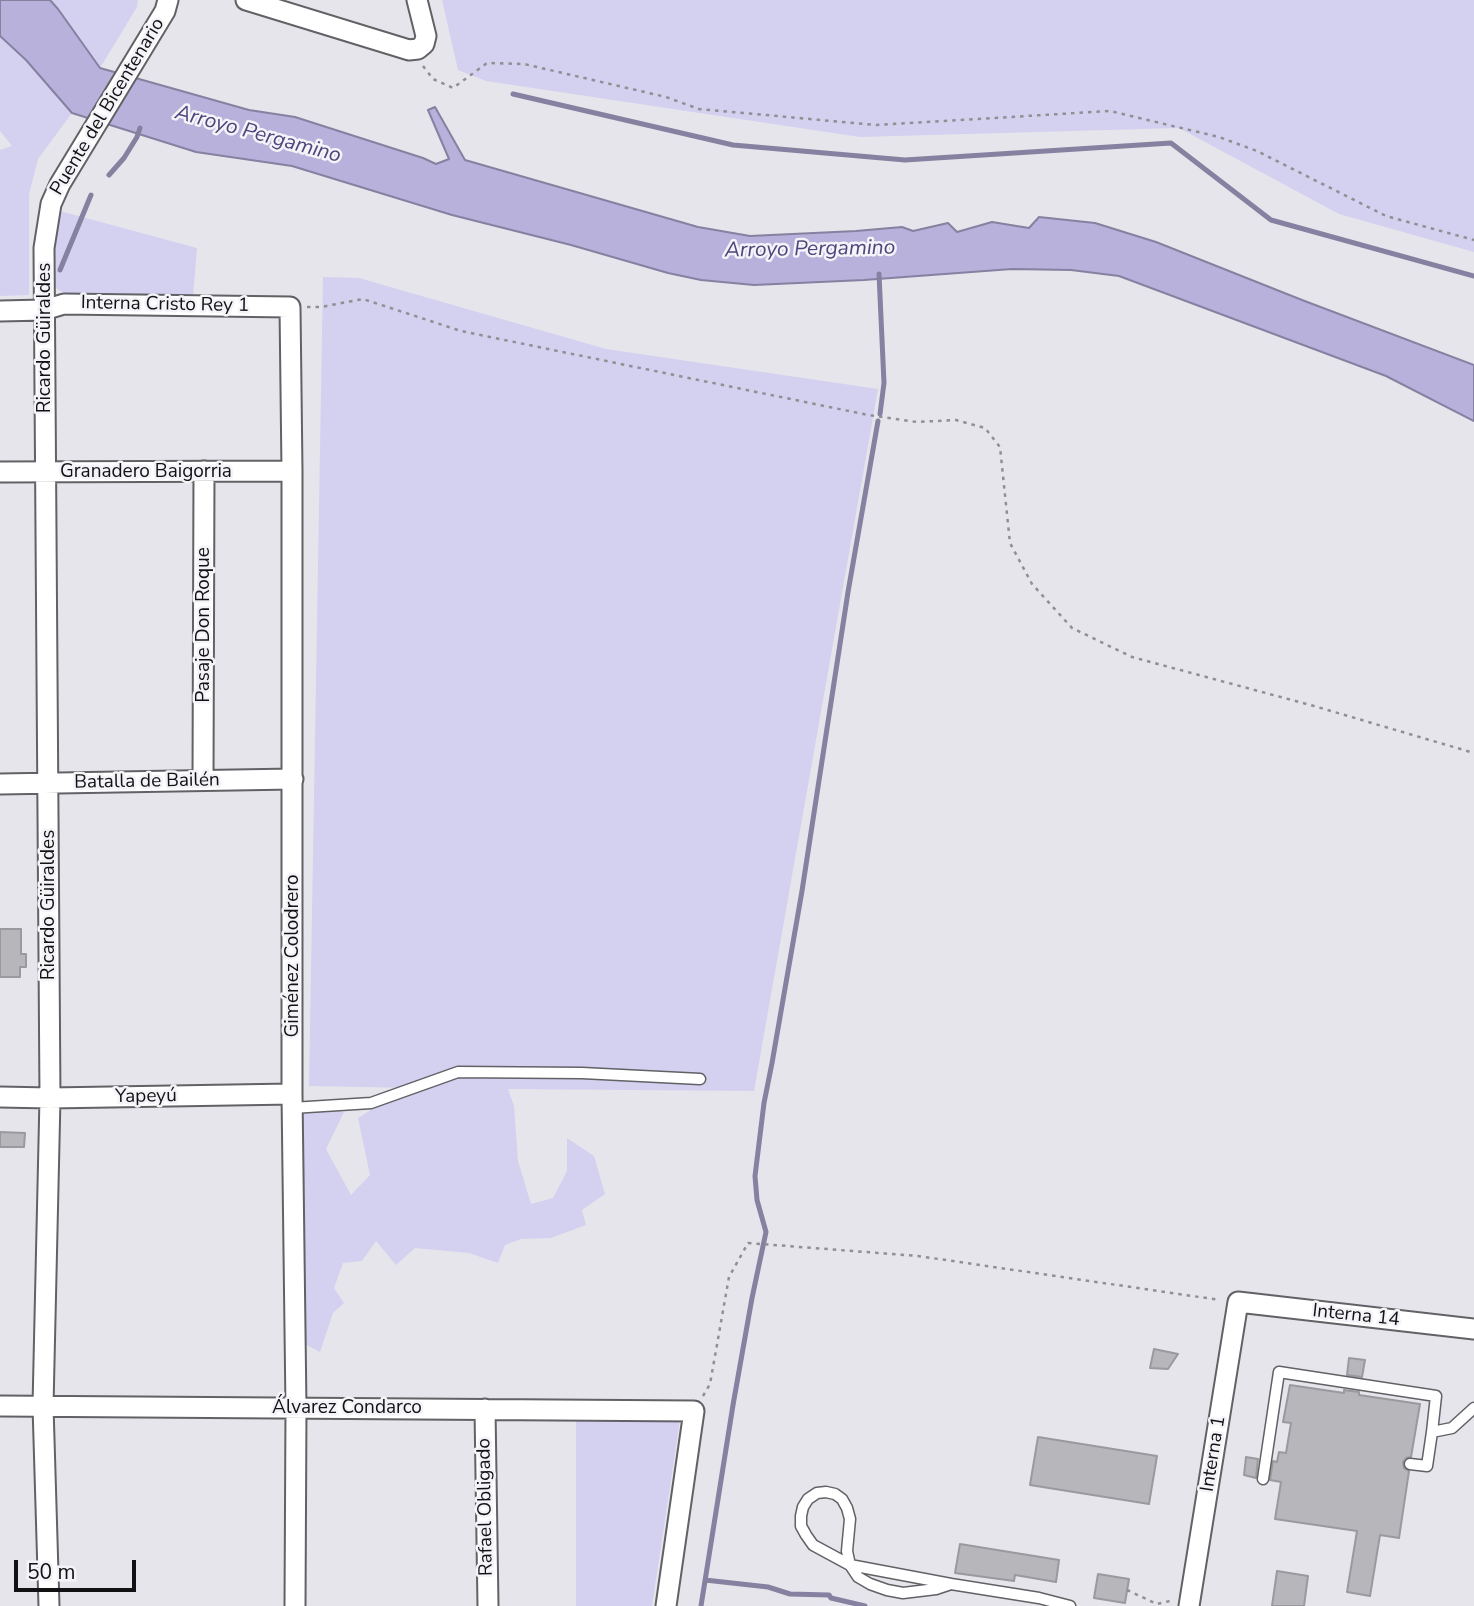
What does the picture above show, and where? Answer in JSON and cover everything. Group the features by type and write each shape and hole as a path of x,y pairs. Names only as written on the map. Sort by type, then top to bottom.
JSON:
{"street":[{"path":"246,0 409,50 418,49 424,44 426,36 417,0"},
{"name":"Puente del Bicentenario","path":"51,204 60,184 167,5"},
{"name":"Ricardo Güiraldes","path":"49,1606 43,1406 50,1098 44,248 51,204"},
{"name":"Interna Cristo Rey 1","path":"0,311 44,310 64,304 290,307"},
{"name":"Giménez Colodrero","path":"290,307 295,1606"},
{"name":"Pasaje Don Roque","path":"203,780 204,471"},
{"name":"Granadero Baigorria","path":"0,472 292,471"},
{"name":"Batalla de Bailén","path":"0,784 293,779"},
{"name":"Yapeyú","path":"0,1097 292,1101"},
{"name":"Interna 14","path":"1238,1303 1474,1329"},
{"name":"Interna 1","path":"1189,1601 1238,1303"},
{"name":"Álvarez Condarco","path":"0,1406 694,1411"},
{"name":"Rafael Obligado","path":"485,1409 488,1606"},
{"path":"666,1606 694,1411"}],"lane":[{"path":"292,1101 371,1103 458,1072 582,1073 700,1079"},
{"path":"1263,1479 1279,1372 1436,1395 1427,1466 1410,1464"},
{"path":"1432,1432 1452,1428 1474,1408"},
{"path":"951,1584 936,1589 903,1593 870,1584 858,1577 850,1565 850,1518 842,1499 835,1494 817,1493 808,1499 803,1507 801,1526 813,1545 850,1565 1039,1598 1069,1606"}],"path":[{"path":"409,50 433,79 453,88 487,63 524,64 666,97 699,109 876,125 1110,111 1219,137 1257,151 1386,216 1474,240"},
{"path":"290,307 321,307 363,299 461,331 868,415 918,422 956,420 985,428 1000,447 1010,543 1032,584 1072,628 1132,657 1474,753"},
{"path":"694,1411 710,1384 729,1277 748,1243 918,1256 1238,1303"},
{"path":"1127,1590 1157,1604 1189,1601"}],"shaded area":[{"path":"50,0 138,0 137,7 100,68"},
{"path":"442,0 1474,0 1474,252 1339,214 1179,128 860,137 486,81 458,70"},
{"path":"0,36 26,60 72,113 38,159 29,194 29,295 0,296 0,150 12,146 0,131"},
{"path":"60,211 197,248 193,297 66,294 57,289 53,282 54,243"},
{"path":"323,277 359,278 606,349 878,389 754,1091 508,1089 514,1106 518,1161 531,1204 553,1198 567,1171 567,1138 594,1156 605,1194 582,1210 586,1225 551,1238 521,1239 505,1245 498,1263 469,1253 415,1248 396,1265 376,1241 362,1261 343,1263 334,1288 344,1303 333,1313 320,1352 303,1343 298,1116 317,1107 344,1112 326,1149 351,1195 370,1175 358,1118 414,1088 309,1086"},
{"path":"576,1417 680,1420 652,1606 576,1606"}],"water":[{"name":"Arroyo Pergamino","path":"0,0 50,0 100,68 249,110 295,117 436,164 449,159 428,110 435,107 465,160 698,227 750,236 902,227 913,231 948,223 957,232 992,222 1029,228 1039,217 1095,223 1156,242 1474,365 1474,421 1386,376 1119,276 1071,270 1012,269 754,285 701,280 452,215 292,166 196,152 72,113 26,60 0,36"}],"building":[{"path":"0,929 21,929 21,954 26,954 26,967 20,967 20,977 0,977"},
{"path":"0,1132 25,1133 24,1147 0,1147"},
{"path":"1154,1349 1178,1354 1168,1369 1150,1368"},
{"path":"1349,1358 1365,1360 1362,1377 1347,1375"},
{"path":"1290,1385 1344,1393 1344,1390 1359,1392 1359,1395 1420,1404 1411,1457 1403,1462 1404,1468 1409,1471 1399,1538 1380,1535 1370,1596 1347,1592 1357,1531 1275,1519 1281,1482 1270,1480 1273,1461 1277,1462 1279,1452 1286,1453 1291,1423 1283,1422"},
{"path":"1038,1437 1157,1456 1149,1504 1030,1485"},
{"path":"1246,1457 1258,1459 1256,1478 1244,1475"},
{"path":"960,1544 1059,1560 1056,1582 1015,1575 1014,1581 955,1573"},
{"path":"1277,1571 1308,1576 1304,1606 1272,1606"},
{"path":"1098,1574 1129,1579 1125,1603 1094,1598"}],"waterway":[{"path":"513,94 733,145 905,160 1171,143 1271,220 1474,276"},
{"path":"109,175 124,158 140,128"},
{"path":"60,270 91,195"},
{"path":"879,274 884,383 880,414"},
{"path":"701,1606 733,1405 766,1232 757,1200 755,1176 764,1103 802,891 848,592 878,421"},
{"path":"705,1580 768,1587 790,1594 829,1595 831,1598 865,1606"}]}
